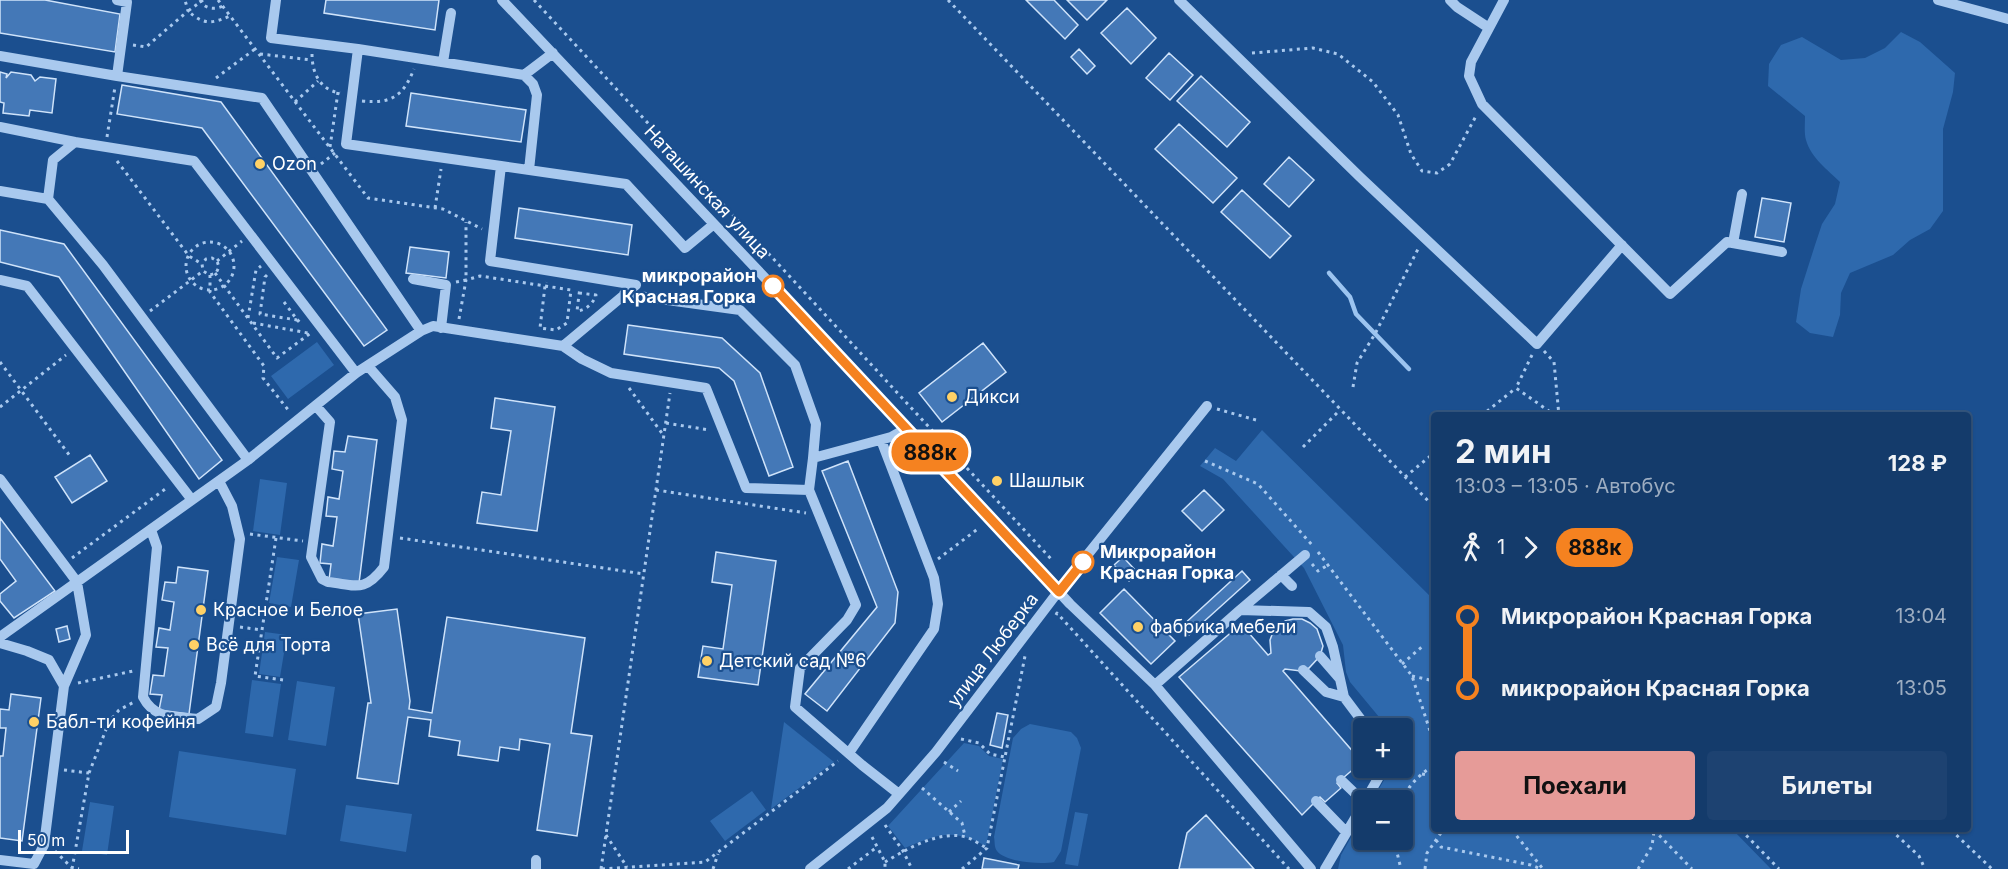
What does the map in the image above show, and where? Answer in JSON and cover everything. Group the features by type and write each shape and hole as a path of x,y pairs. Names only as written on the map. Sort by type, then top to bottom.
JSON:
{"street":[{"path":"117,0 127,2 117,76"},
{"path":"276,0 271,38 524,75 533,84 537,95 529,170"},
{"name":"Наташинская улица","path":"502,0 1059,592 1155,685 1311,869"},
{"path":"1179,0 1360,177 1537,344 1622,245"},
{"path":"1450,0 1489,28"},
{"path":"1504,0 1471,62 1469,76 1482,104 1670,294 1727,242 1782,252"},
{"path":"1938,0 2008,19"},
{"path":"443,62 451,13"},
{"path":"358,49 346,144 626,184 685,248 714,224"},
{"path":"524,75 553,53"},
{"path":"0,56 262,98 422,331"},
{"path":"0,127 75,142 194,161 356,374"},
{"path":"48,199 53,160 75,142"},
{"path":"501,166 490,261 636,285 563,346"},
{"path":"0,191 48,199 103,265 248,460"},
{"path":"1733,243 1742,194"},
{"path":"413,279 446,285 441,328"},
{"path":"0,280 27,286 192,500"},
{"path":"624,294 740,310 795,365 816,424 809,490 856,605 847,620 800,668 795,707 899,794"},
{"path":"64,686 49,660 0,638 248,460 356,374 433,326 563,346 582,359 611,373 706,388 746,488 809,490"},
{"path":"316,406 330,422 311,557 322,579 328,582 364,586 375,580 384,567 402,420 395,397 368,366"},
{"name":"улица Люберка","path":"810,869 887,808 936,752 1059,592 1207,406"},
{"path":"813,458 881,440 907,428"},
{"path":"849,753 934,629 938,604 930,566 881,440"},
{"path":"0,479 77,582 86,635 64,686 45,842 34,864 0,860"},
{"path":"150,530 157,547 143,697 148,708 160,715 198,719 216,707 222,683 240,539 232,506 219,481"},
{"path":"1155,685 1305,555"},
{"path":"1281,575 1292,586"},
{"path":"1240,610 1309,612 1326,627 1334,647 1344,697 1360,718"},
{"path":"1320,656 1340,679"},
{"path":"1303,670 1326,692 1344,697"},
{"path":"1341,780 1353,791"},
{"path":"1316,801 1346,832"},
{"path":"1325,869 1353,820"}],"path":[{"path":"185,0 188,11 199,20 210,22 230,16"},
{"path":"534,0 1052,560"},
{"path":"948,0 1431,504"},
{"path":"122,43 146,47 201,1 209,8 218,9 223,6"},
{"path":"311,43 312,60 318,81 333,92 378,103 391,100 403,91 414,69 415,58"},
{"path":"1235,55 1314,48 1338,54 1373,82 1398,115 1411,154 1422,171 1437,173 1450,164 1482,104"},
{"path":"213,90 216,77 255,49"},
{"path":"259,53 312,60"},
{"path":"117,76 106,146 189,256 202,264"},
{"path":"295,102 318,81"},
{"path":"330,148 338,92"},
{"path":"312,171 346,144"},
{"path":"435,208 442,158"},
{"path":"457,330 466,280 466,221"},
{"path":"217,261 250,235"},
{"path":"1353,387 1357,363 1375,334 1424,237"},
{"path":"216,243 229,252 234,266 233,273 224,285 210,290 196,286 191,280 186,264 189,256 200,245 216,243"},
{"path":"203,271 202,264 206,259 212,258 217,261 219,267 212,274 210,290 264,366 263,378 297,421"},
{"path":"248,318 256,270 273,264"},
{"path":"273,264 265,277 260,314 298,321"},
{"path":"446,285 480,276 545,286 571,290 567,323 556,330 540,328 545,286 547,270"},
{"path":"142,317 203,271"},
{"path":"203,271 212,274 224,285 277,358 320,326"},
{"path":"579,293 596,296 594,302 583,310 576,311 581,276"},
{"path":"251,322 309,334"},
{"path":"1486,412 1516,388 1537,344 1554,362 1558,412"},
{"path":"0,407 75,349"},
{"path":"0,362 70,456"},
{"path":"620,374 664,437"},
{"path":"672,382 602,869 705,862 849,753"},
{"path":"1516,388 1552,412"},
{"path":"1207,406 1256,420"},
{"path":"1303,447 1340,410"},
{"path":"666,423 722,432"},
{"path":"1405,477 1431,455"},
{"path":"1204,461 1258,484 1310,542 1412,676 1431,734"},
{"path":"64,564 177,481"},
{"path":"656,490 819,515"},
{"path":"930,566 979,528"},
{"path":"239,532 313,542"},
{"path":"388,536 644,574"},
{"path":"276,537 255,676 282,680"},
{"path":"1057,613 1289,869"},
{"path":"228,626 262,630"},
{"path":"1402,664 1424,645"},
{"path":"962,869 987,848 1026,654"},
{"path":"64,686 146,668"},
{"path":"1412,676 1431,680"},
{"path":"72,868 89,773 110,722 119,710 143,697"},
{"path":"961,739 979,743 990,754 1005,757"},
{"path":"944,762 958,771"},
{"path":"1406,790 1431,767"},
{"path":"54,769 89,773"},
{"path":"1421,774 1431,776"},
{"path":"922,788 962,823 965,837"},
{"path":"949,812 961,801"},
{"path":"885,825 912,869"},
{"path":"1425,869 1427,853 1442,832"},
{"path":"1514,832 1542,869"},
{"path":"1638,869 1652,846 1655,832"},
{"path":"1657,832 1692,869"},
{"path":"1743,832 1779,869"},
{"path":"1893,832 1919,856 1925,869"},
{"path":"1953,832 1992,869"},
{"path":"606,835 627,868"},
{"path":"872,837 885,862 885,869"},
{"path":"885,862 903,851 937,837 965,837 987,848"},
{"path":"1436,840 1441,847 1542,869"},
{"path":"45,842 72,868 79,869"},
{"path":"848,869 877,847"},
{"path":"1396,850 1401,869"},
{"path":"713,869 718,852"},
{"path":"659,865 663,869"}],"shaded area":[{"path":"1901,32 1920,42 1955,73 1953,92 1943,129 1943,211 1930,229 1910,240 1893,255 1850,273 1841,293 1840,315 1833,337 1810,333 1796,322 1801,289 1822,224 1835,204 1840,182 1820,163 1808,146 1805,116 1768,86 1769,64 1781,45 1802,37 1841,60 1865,58 1885,48"},
{"path":"317,342 334,365 288,399 271,376"},
{"path":"1262,430 1431,597 1431,832 1735,832 1771,869 1338,869 1341,855 1353,834 1353,850 1413,850 1413,790 1378,790 1385,778 1413,778 1413,718 1380,718 1350,682 1346,672 1343,645 1304,568 1223,479 1200,466 1215,448 1236,461"},
{"path":"260,479 287,483 280,535 253,531"},
{"path":"277,557 299,560 291,607 269,603"},
{"path":"265,632 287,635 280,677 259,674"},
{"path":"252,680 281,684 273,737 245,733"},
{"path":"297,681 335,687 326,746 288,740"},
{"path":"784,722 834,762 771,809"},
{"path":"1030,724 1071,732 1077,738 1081,748 1061,851 1054,862 1032,863 1007,858 997,851 995,846 994,837 1013,738 1021,729"},
{"path":"964,743 979,746 989,756 1003,759 986,846 964,837 946,835 927,839 905,848 888,826"},
{"path":"179,751 296,769 286,835 169,817"},
{"path":"752,791 766,810 725,841 710,821"},
{"path":"90,802 114,806 107,855 82,851"},
{"path":"346,805 412,814 406,852 340,841"},
{"path":"1075,812 1088,814 1078,866 1065,864"}],"building":[{"path":"0,0 45,0 120,14 115,52 0,33"},
{"path":"326,0 439,0 435,30 324,13"},
{"path":"1026,0 1054,0 1078,25 1065,39"},
{"path":"1067,0 1107,0 1087,20"},
{"path":"1127,8 1156,38 1131,64 1101,33"},
{"path":"1079,49 1095,66 1087,74 1071,57"},
{"path":"1169,53 1193,75 1170,100 1146,78"},
{"path":"0,72 7,74 6,78 11,72 31,75 35,81 40,77 56,79 52,113 30,110 29,116 3,113 4,103 0,102"},
{"path":"1201,76 1250,122 1227,147 1177,101"},
{"path":"122,85 221,102 387,330 364,346 202,128 117,114"},
{"path":"411,93 526,110 521,142 406,126"},
{"path":"1179,124 1237,178 1213,203 1155,149"},
{"path":"1289,157 1314,180 1289,207 1264,184"},
{"path":"1242,190 1291,236 1270,258 1221,212"},
{"path":"1762,198 1791,203 1784,242 1755,237"},
{"path":"519,208 632,225 628,255 515,238"},
{"path":"0,230 64,244 222,460 199,479 59,277 0,262"},
{"path":"410,247 449,252 446,278 406,273"},
{"path":"628,325 722,338 760,373 793,467 769,476 734,381 719,368 624,354"},
{"path":"983,343 1006,372 942,422 919,393"},
{"path":"495,398 555,407 537,531 477,523 482,492 501,495 511,431 491,428"},
{"path":"348,436 377,440 359,583 329,580 331,564 320,563 322,544 333,546 337,517 326,516 328,497 339,499 343,471 332,469 334,451 345,452"},
{"path":"90,455 107,481 72,503 55,477"},
{"path":"848,461 898,592 895,623 827,711 805,694 877,607 822,471"},
{"path":"1204,490 1224,510 1202,531 1182,511"},
{"path":"0,518 55,591 14,618 0,601 0,594 16,581 0,559"},
{"path":"716,552 776,561 758,685 698,677 703,646 723,649 732,585 712,582"},
{"path":"1123,557 1138,573 1129,581 1114,565"},
{"path":"178,567 208,571 189,714 159,710 162,695 150,694 153,675 164,676 168,648 156,647 159,628 170,630 174,602 162,600 165,582 176,583"},
{"path":"1242,571 1250,580 1189,635 1181,627"},
{"name":"фабрика мебели","path":"1124,589 1175,641 1151,664 1100,613"},
{"path":"397,609 410,701 409,709 432,713 447,617 585,638 571,733 592,736 577,836 537,830 550,744 520,739 519,750 500,747 498,761 458,755 460,741 429,736 431,720 408,717 398,784 357,778 368,703 371,703 358,614"},
{"path":"1302,619 1310,623 1317,629 1323,646 1320,656 1309,668 1301,671 1285,669 1283,671 1353,752 1353,770 1337,783 1341,788 1325,802 1320,797 1302,815 1179,677 1241,624 1268,655 1271,653 1270,640 1273,632 1285,621"},
{"path":"67,626 70,639 59,642 56,629"},
{"path":"11,694 41,698 22,841 0,838 0,756 3,756 6,728 0,728 0,709 9,710"},
{"path":"997,713 1008,715 1002,748 990,745"},
{"path":"1206,815 1254,869 1179,869 1187,833"},
{"path":"984,858 1019,865 1018,869 982,869"}],"waterway":[{"path":"1329,273 1350,297 1356,314 1409,369"}],"bus line":[{"name":"888к","path":"773,286 1059,592 1083,562"}],"place":[{"name":"Ozon","path":"260,164"},
{"name":"микрорайон Красная Горка","path":"773,286"},
{"name":"Дикси","path":"952,397"},
{"name":"Шашлык","path":"997,481"},
{"name":"Микрорайон Красная Горка","path":"1083,562"},
{"name":"Красное и Белое","path":"201,610"},
{"name":"фабрика мебели","path":"1138,627"},
{"name":"Всё для Торта","path":"194,645"},
{"name":"Детский сад №6","path":"707,661"},
{"name":"Бабл-ти кофейня","path":"34,722"}]}
